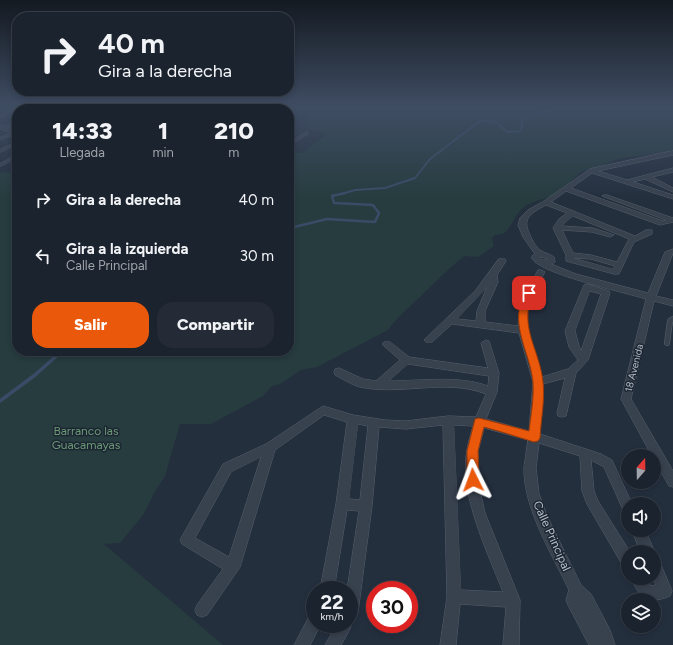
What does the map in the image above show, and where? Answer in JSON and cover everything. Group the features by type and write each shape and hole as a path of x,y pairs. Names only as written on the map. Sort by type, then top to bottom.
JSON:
{"street":[{"path":"673,153 592,170 526,214 522,225 526,237 539,254 536,256 536,259 546,265 573,276 625,291 652,294 673,303"},
{"path":"592,170 673,197"},
{"path":"626,182 673,170"},
{"path":"646,176 673,190"},
{"path":"565,188 598,196 663,223 673,220"},
{"path":"598,196 607,188"},
{"path":"546,202 633,240"},
{"path":"556,228 571,214"},
{"path":"556,228 593,230 633,240"},
{"path":"556,228 570,255 591,256 620,265 633,240 649,232"},
{"name":"18 Avenida","path":"673,251 669,252 652,294 626,399 673,482"},
{"path":"428,340 450,321 493,276 502,261"},
{"name":"Calle Principal","path":"546,265 525,302 523,330 536,369 538,382 538,395 530,468 533,494 542,520 576,590 586,598 605,635 607,645"},
{"path":"480,325 481,311 494,282 493,276"},
{"path":"538,382 571,372 583,360 606,293 587,287 570,331 574,347 583,360"},
{"path":"450,321 523,330"},
{"path":"486,343 494,373 492,392 479,422 472,451 474,491 479,513 513,600 511,645"},
{"path":"387,344 406,360 494,373"},
{"path":"378,386 406,360"},
{"path":"339,372 361,383 378,386 458,384 492,392"},
{"path":"562,413 571,372"},
{"path":"234,567 188,542 188,538 226,469 270,447 320,411 325,410 353,419 374,423 406,424 448,420 479,422 505,428 597,456 608,464 623,497"},
{"path":"329,581 342,504 353,419"},
{"path":"448,420 454,597 448,645"},
{"path":"355,581 366,506 374,423"},
{"path":"202,610 234,567 270,447"},
{"path":"585,453 588,491 593,504 621,550"},
{"path":"342,504 366,506"},
{"path":"642,585 648,594 665,591 661,582"},
{"name":"Calle Principal","path":"576,590 573,600 592,637 599,645"},
{"path":"454,597 513,600"},
{"path":"302,645 308,633"},
{"path":"333,645 340,633"}],"lane":[{"path":"0,151 12,145"},
{"path":"0,165 12,159"},
{"path":"667,343 670,321 673,319"}],"green space":[{"name":"Barranco las Guacamayas","path":"322,138 673,138 673,150 614,160 602,166 582,172 555,196 536,201 528,205 520,211 510,227 504,233 495,235 492,238 494,246 478,257 464,256 405,311 388,330 317,367 301,370 280,384 272,386 263,396 211,424 180,424 165,476 154,493 143,515 120,543 104,544 223,645 0,645 0,172 12,173 12,356 294,356 294,152 302,153"}],"waterway":[{"path":"342,194 355,190 385,188 415,178 430,159 457,138"},
{"path":"294,227 327,219 375,222 379,213 373,205 334,203 332,196 342,194"},
{"path":"0,401 35,375 56,356"}],"route":[{"path":"473,480 472,451 479,422 505,428 534,438 538,382 536,369 523,330 525,302 529,293"}]}
